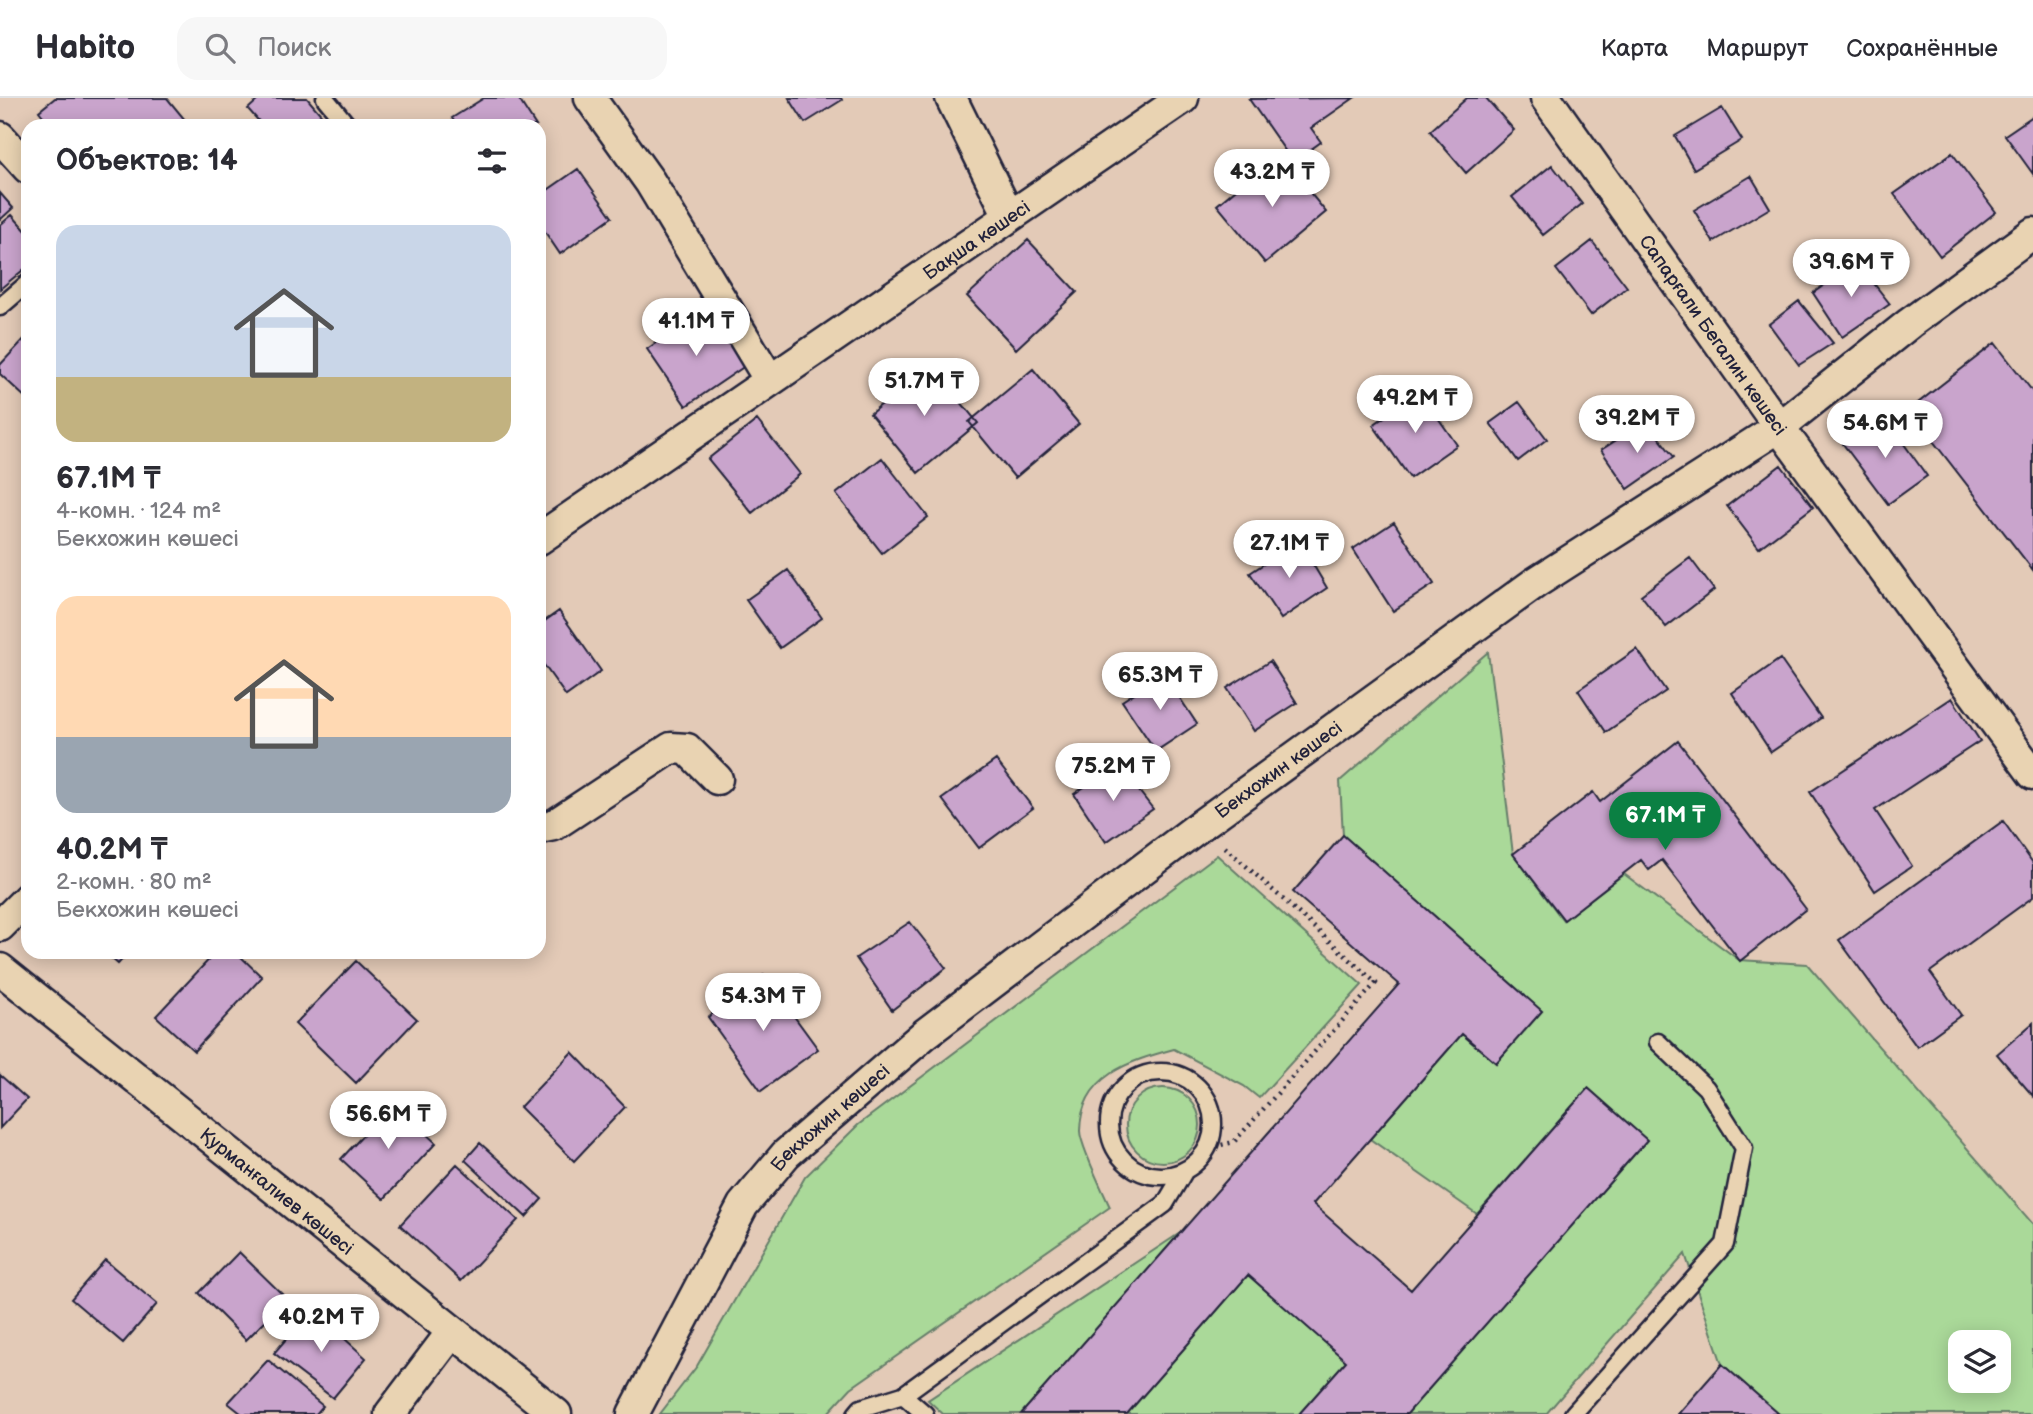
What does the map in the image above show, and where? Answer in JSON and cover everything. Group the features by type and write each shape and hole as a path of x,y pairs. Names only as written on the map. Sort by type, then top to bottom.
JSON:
{"street":[{"path":"590,98 650,182 769,379"},
{"path":"951,98 1009,216"},
{"name":"Бақша көшесі","path":"546,534 1183,98"},
{"name":"Сапарғали Бегалин көшесі","path":"1546,98 1779,427 2033,774"},
{"path":"0,137 21,160"},
{"name":"Бекхожин көшесі","path":"634,1414 743,1205 786,1154 925,1034 1201,825 1535,583 1779,427 1910,323 2033,233"},
{"path":"546,827 554,825 671,748 687,748 717,779"},
{"path":"0,926 21,905"},
{"name":"Қурманғалиев көшесі","path":"0,969 556,1414"},
{"path":"390,1414 452,1332"}],"lane":[{"path":"325,98 342,119"},
{"path":"0,307 21,289"},
{"path":"1573,1414 1725,1244 1744,1148 1706,1088 1658,1042"},
{"path":"1165,1072 1182,1076 1196,1085 1210,1106 1213,1132 1208,1148 1198,1162 1184,1172 1150,1176 1133,1169 1121,1157 1112,1142 1109,1125 1112,1108 1120,1093 1132,1080 1165,1072"},
{"path":"856,1414 861,1408 903,1395 1165,1205 1184,1172"},
{"path":"903,1395 925,1414"}],"path":[{"path":"1201,825 1376,983 1234,1142 1208,1148"}],"green space":[{"path":"1488,652 1513,854 1563,920 1624,874 1739,960 1807,964 2033,1224 2033,1414 1779,1414 1722,1364 1685,1254 1546,1414 1407,1414 1647,1140 1588,1088 1477,1214 1370,1139 1462,1034 1496,1063 1542,1011 1343,835 1340,781"},
{"path":"1217,855 1362,985 1259,1098 1244,1086 1174,1049 1125,1065 1099,1084 1089,1096 1080,1131 1088,1157 1110,1207 851,1388 827,1414 660,1414 697,1366 805,1177 858,1125"},
{"path":"1163,1088 1184,1094 1194,1104 1200,1125 1194,1146 1184,1156 1163,1162 1142,1156 1132,1146 1126,1125 1132,1104 1142,1094"},
{"path":"1180,1233 1021,1414 943,1414 928,1400"},
{"path":"1248,1275 1346,1361 1299,1414 1127,1414"}],"building":[{"path":"55,98 167,98 184,119 45,119 39,111"},
{"path":"260,98 307,98 324,118 257,119 248,109"},
{"path":"484,98 518,98 532,119 453,119"},
{"path":"789,98 841,98 842,100 805,123"},
{"path":"1354,98 1311,128 1321,142 1293,162 1249,99"},
{"path":"1467,98 1486,98 1514,130 1466,173 1430,131"},
{"path":"1722,108 1742,140 1694,169 1675,136"},
{"path":"2033,116 2033,174 2005,135"},
{"path":"1952,153 1996,212 1940,256 1894,194"},
{"path":"1278,154 1326,212 1265,263 1217,205"},
{"path":"1552,165 1582,204 1543,235 1512,197"},
{"path":"578,169 612,217 560,254 546,233 546,191"},
{"path":"1751,176 1770,208 1713,242 1694,210"},
{"path":"0,193 13,208 0,220"},
{"path":"12,215 21,225 21,272 0,289 0,225"},
{"path":"1028,240 1077,292 1016,349 967,296"},
{"path":"1592,241 1627,287 1591,315 1556,269"},
{"path":"1857,262 1890,304 1842,337 1813,293"},
{"path":"1799,301 1833,343 1799,365 1769,324"},
{"path":"706,309 745,366 686,406 647,349"},
{"path":"21,342 21,394 0,374 0,365"},
{"path":"1995,343 2033,392 2033,570 1909,410"},
{"path":"930,364 978,423 918,473 870,414"},
{"path":"1033,369 1079,424 1015,478 969,422"},
{"path":"1420,392 1457,445 1410,478 1373,425"},
{"path":"1519,402 1547,439 1518,461 1490,423"},
{"path":"1883,415 1927,476 1888,504 1843,444"},
{"path":"757,420 800,474 752,513 708,459"},
{"path":"1646,421 1674,457 1628,489 1601,450"},
{"path":"882,458 928,517 882,553 836,494"},
{"path":"1781,465 1813,507 1759,548 1727,506"},
{"path":"1394,522 1434,584 1393,611 1353,549"},
{"path":"1299,541 1327,588 1281,619 1250,573"},
{"path":"1690,558 1714,590 1666,627 1641,595"},
{"path":"788,570 822,618 780,648 746,600"},
{"path":"559,611 601,671 566,696 546,668 546,620"},
{"path":"1637,649 1666,691 1606,732 1578,690"},
{"path":"1780,659 1821,718 1771,752 1732,693"},
{"path":"1270,661 1297,703 1254,731 1227,688"},
{"path":"1164,674 1197,724 1156,751 1122,701"},
{"path":"1952,698 1980,741 1875,810 1912,866 1875,891 1810,792"},
{"path":"1678,741 1806,909 1740,961 1662,860 1649,870 1641,860 1564,920 1513,854 1593,792 1600,802"},
{"path":"996,760 1033,808 979,848 942,799"},
{"path":"1118,764 1153,809 1106,842 1074,794"},
{"path":"2003,821 2033,863 2033,897 1930,972 1961,1015 1917,1047 1839,940"},
{"path":"1343,835 1542,1011 1496,1063 1462,1034 1313,1204 1411,1290 1588,1088 1647,1140 1407,1414 1299,1414 1346,1361 1248,1275 1127,1414 1021,1414 1399,984 1293,892"},
{"path":"910,922 946,968 892,1010 856,958"},
{"path":"209,959 243,959 262,977 194,1051 156,1016"},
{"path":"356,961 417,1019 356,1083 295,1024"},
{"path":"764,975 818,1049 761,1091 708,1017"},
{"path":"2033,1023 2033,1096 1997,1054"},
{"path":"572,1052 625,1107 574,1161 520,1107"},
{"path":"0,1075 27,1099 0,1128"},
{"path":"393,1103 436,1143 384,1199 341,1159"},
{"path":"480,1143 542,1199 526,1217 465,1160"},
{"path":"457,1164 518,1220 461,1281 400,1225"},
{"path":"239,1252 287,1299 246,1340 199,1293"},
{"path":"105,1260 157,1304 123,1343 71,1299"},
{"path":"312,1309 366,1358 333,1398 274,1353"},
{"path":"268,1360 323,1406 316,1414 242,1414 228,1403"},
{"path":"1722,1364 1779,1414 1678,1414"}]}
